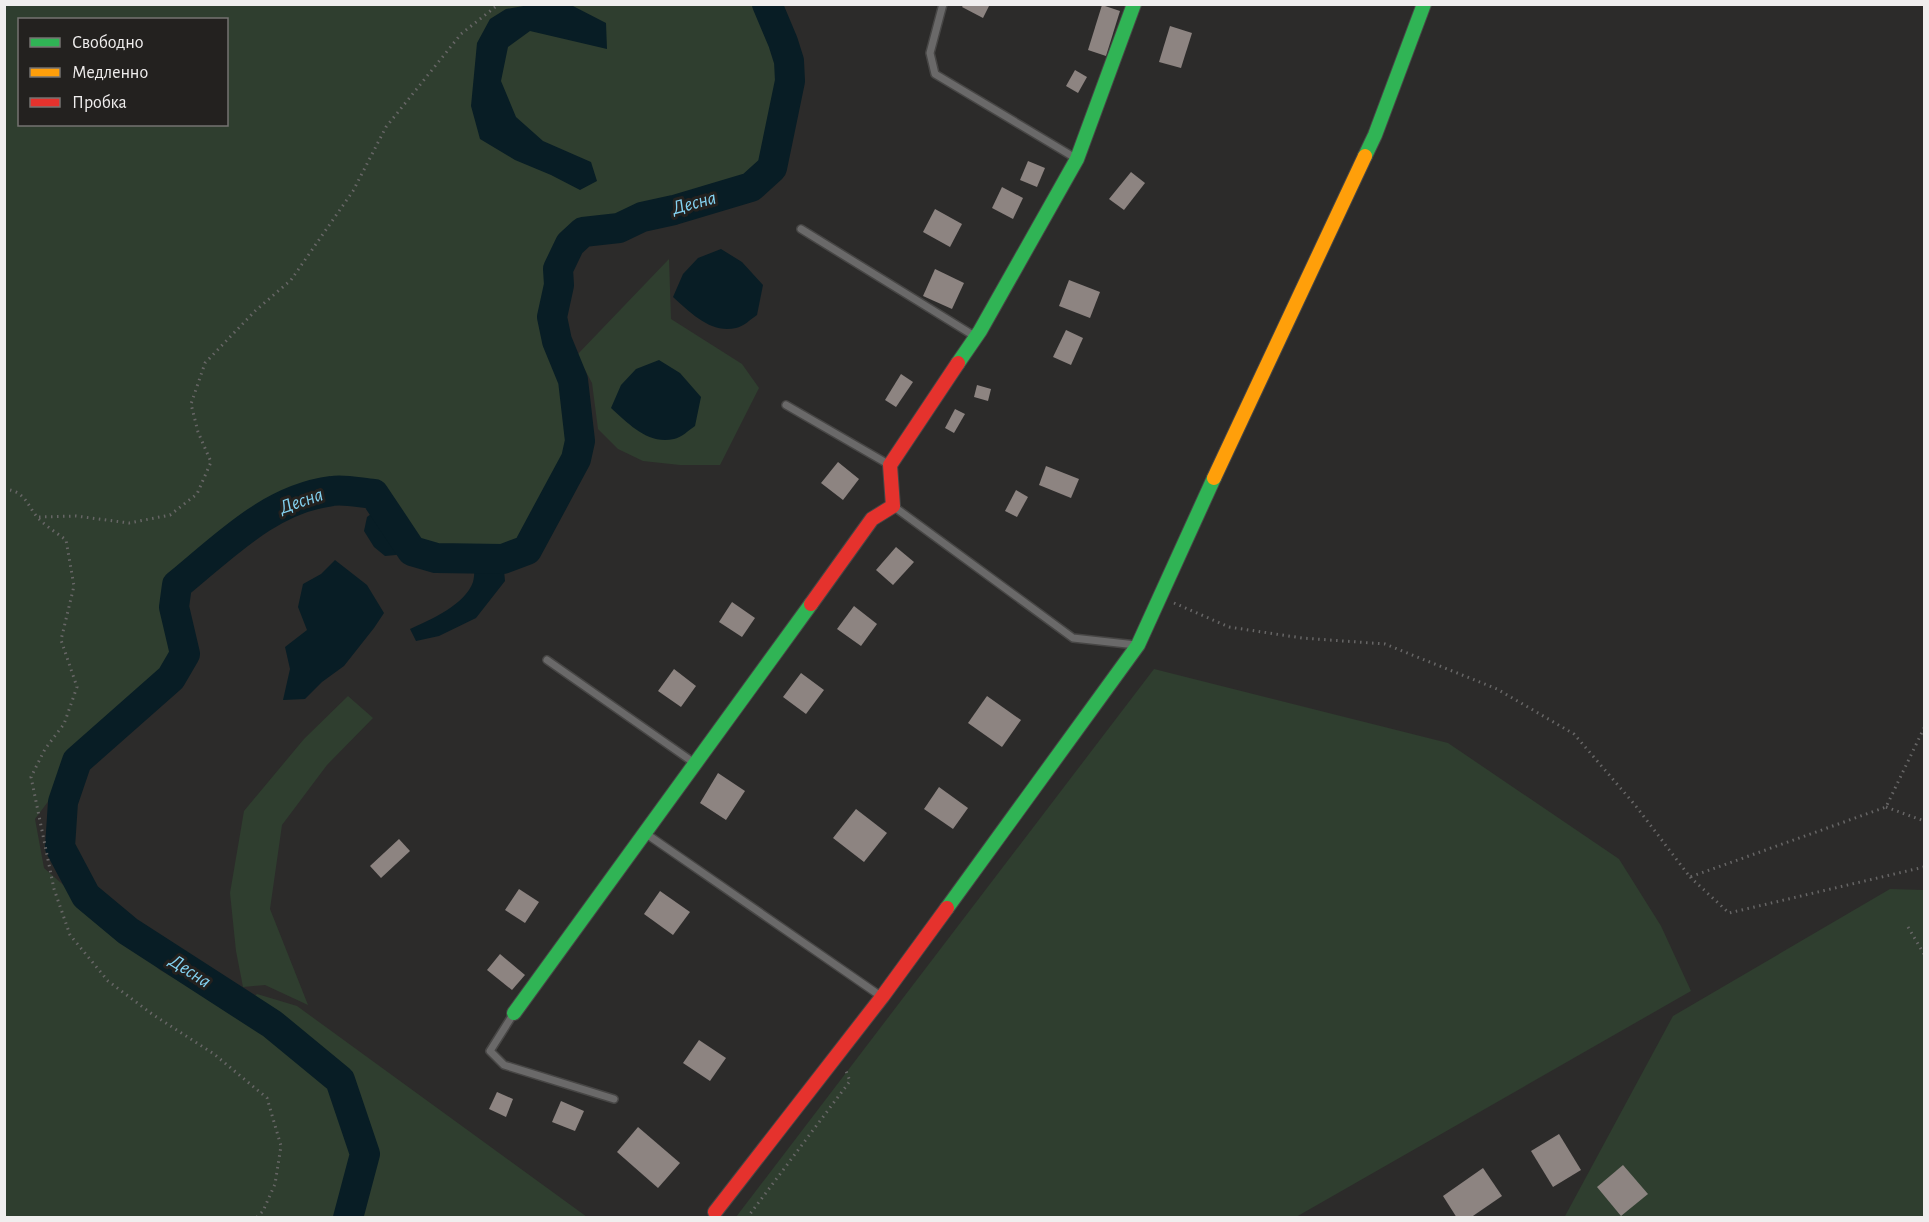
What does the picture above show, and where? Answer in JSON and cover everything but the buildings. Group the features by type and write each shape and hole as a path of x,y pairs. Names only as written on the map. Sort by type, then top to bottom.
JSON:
{"street":[{"path":"514,1013 872,519 893,506 890,465 976,337 1077,159 1134,4"},
{"path":"715,1212 882,997 1138,645 1375,135 1424,4"}],"lane":[{"path":"944,4 930,53 935,74 1077,159"},
{"path":"801,229 976,337"},
{"path":"786,405 890,465"},
{"path":"893,506 1073,638 1138,645"},
{"path":"547,660 695,763"},
{"path":"645,833 882,997"},
{"path":"514,1013 490,1051 504,1065 614,1099"}],"path":[{"path":"37,517 76,516 129,523 170,515 197,494 211,462 198,432 191,404 205,363 255,311 291,280 353,191 386,128 461,34 498,4"},
{"path":"4,489 11,490 28,501 37,517 66,540 74,586 61,640 77,687 64,724 45,749 31,777 54,889 70,935 108,981 152,1014 214,1054 267,1098 281,1146 275,1184 263,1211 256,1218"},
{"path":"1159,597 1229,627 1302,638 1385,644 1497,689 1574,734 1635,805 1690,877 1729,913 1924,867"},
{"path":"1886,807 1924,728"},
{"path":"1690,877 1886,807 1924,821"},
{"path":"1908,927 1924,954"},
{"path":"747,1218 850,1081 839,1052"}],"green space":[{"path":"5,5 752,5 771,46 776,63 776,80 760,161 745,175 725,180 733,192 723,195 714,183 671,197 638,204 615,215 578,219 558,236 545,267 546,284 539,317 543,345 560,384 567,440 563,454 518,539 500,545 438,545 420,539 381,481 331,477 306,483 261,503 221,530 164,578 160,608 171,652 160,670 66,754 50,799 35,819 44,868 160,970 234,1013 257,994 297,1006 587,1217 5,1218"},
{"path":"669,259 671,319 742,364 759,388 720,465 680,465 643,461 618,449 598,429 592,383 577,355"},
{"path":"1154,669 1448,743 1619,859 1661,926 1691,991 1296,1217 736,1217"},
{"path":"348,696 373,718 327,765 282,825 270,909 308,1005 265,985 243,987 236,951 230,893 244,811 304,739"},
{"path":"1890,889 1924,890 1924,1217 1564,1218 1673,1016"}],"water":[{"path":"529,5 573,6 606,23 607,49 530,31 508,47 501,81 516,117 543,141 591,162 597,181 580,190 515,160 480,139 471,106 477,43 490,19 506,9"},
{"path":"721,249 742,262 763,285 757,315 736,328 718,328 710,325 673,297 683,274 698,258"},
{"path":"659,360 680,373 701,397 695,426 674,439 656,439 647,436 611,408 621,385 636,369"},
{"path":"381,506 410,548 396,555 385,556 374,547 364,531 367,517"},
{"path":"475,559 503,559 505,581 476,618 439,636 416,641 410,629 446,611 463,598 469,590 474,579"},
{"path":"335,560 367,585 384,613 344,666 322,682 305,699 283,700 290,669 285,647 307,630 298,607 303,584 321,574"}],"waterway":[{"name":"Десна","path":"348,1218 365,1154 340,1080 272,1024 128,931 86,896 60,847 63,802 77,761 171,678 185,654 174,607 177,585 248,527 288,504 332,491 374,494 412,551 436,558 503,559 527,550 576,459 580,441 573,380 557,341 552,317 559,285 558,269 570,244 583,232 619,228 642,217 751,187 772,168 790,81 789,61 767,4"}],"traffic: fast":[{"path":"958,363 980,331 1077,159 1134,4"},
{"path":"1365,156 1424,4"},
{"path":"947,908 1138,645 1214,478"},
{"path":"514,1013 811,604"}],"traffic: slow":[{"path":"1214,478 1365,156"}],"traffic: jam":[{"path":"811,604 872,519 893,506 890,465 958,363"},
{"path":"715,1212 882,997 947,908"}]}
